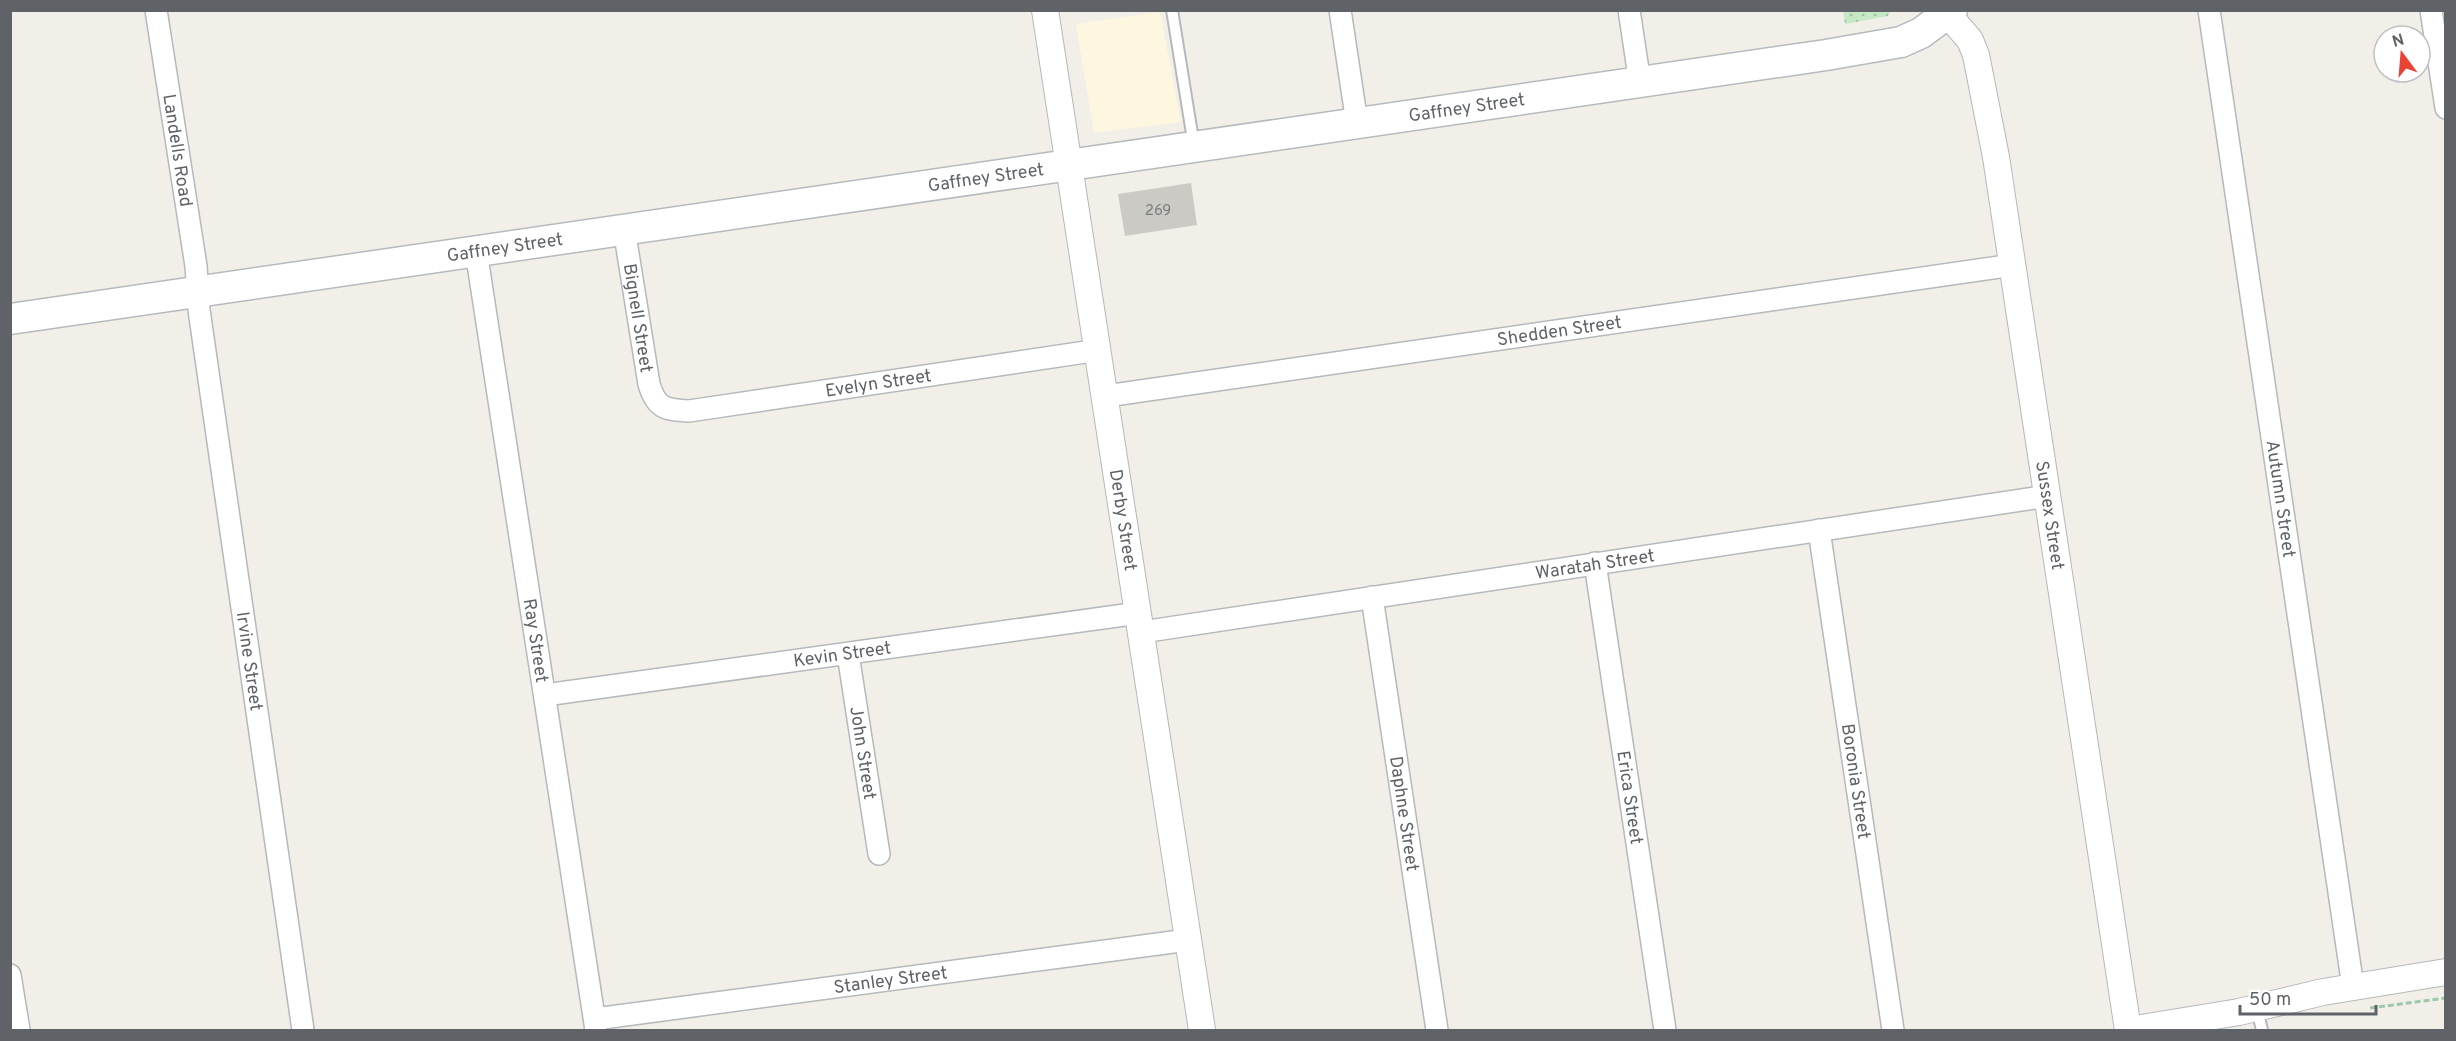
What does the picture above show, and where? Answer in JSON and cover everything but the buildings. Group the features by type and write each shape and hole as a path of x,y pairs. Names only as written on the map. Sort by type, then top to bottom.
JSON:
{"main road":[{"name":"Gaffney Street","path":"10,318 1640,83 1901,42 1921,33 1948,12"}],"street":[{"name":"Landells Road","path":"156,10 198,292"},
{"name":"Derby Street","path":"1045,10 1202,1030"},
{"path":"1340,10 1357,123"},
{"path":"1629,10 1640,83"},
{"name":"Autumn Street","path":"2209,10 2357,998"},
{"path":"2431,10 2445,108"},
{"name":"Sussex Street","path":"1948,12 1970,40 1976,55 1996,157 2128,1030"},
{"name":"Bignell Street","path":"624,230 649,384 658,404"},
{"name":"Ray Street","path":"476,251 596,1025"},
{"name":"Shedden Street","path":"1106,396 2013,265"},
{"name":"Irvine Street","path":"198,292 303,1030"},
{"name":"Evelyn Street","path":"658,404 670,411 689,411 1099,350"},
{"name":"Waratah Street","path":"1140,622 1372,597 2048,496"},
{"name":"Boronia Street","path":"1819,530 1893,1030"},
{"name":"Erica Street","path":"1595,563 1665,1030"},
{"name":"Daphne Street","path":"1372,597 1437,1030"},
{"name":"Kevin Street","path":"545,695 848,654 1140,622"},
{"name":"John Street","path":"848,654 879,854"},
{"name":"Stanley Street","path":"596,1025 1188,940"},
{"path":"2128,1030 2260,1019 2357,998 2445,972"},
{"path":"10,975 19,1030"}],"lane":[{"path":"1172,10 1194,146"}],"path":[{"path":"2357,998 2388,1007 2445,999"}],"shaded area":[{"path":"1160,12 1181,122 1094,133 1076,24"}],"green space":[{"path":"1843,10 1890,11 1888,16 1845,24"}]}
